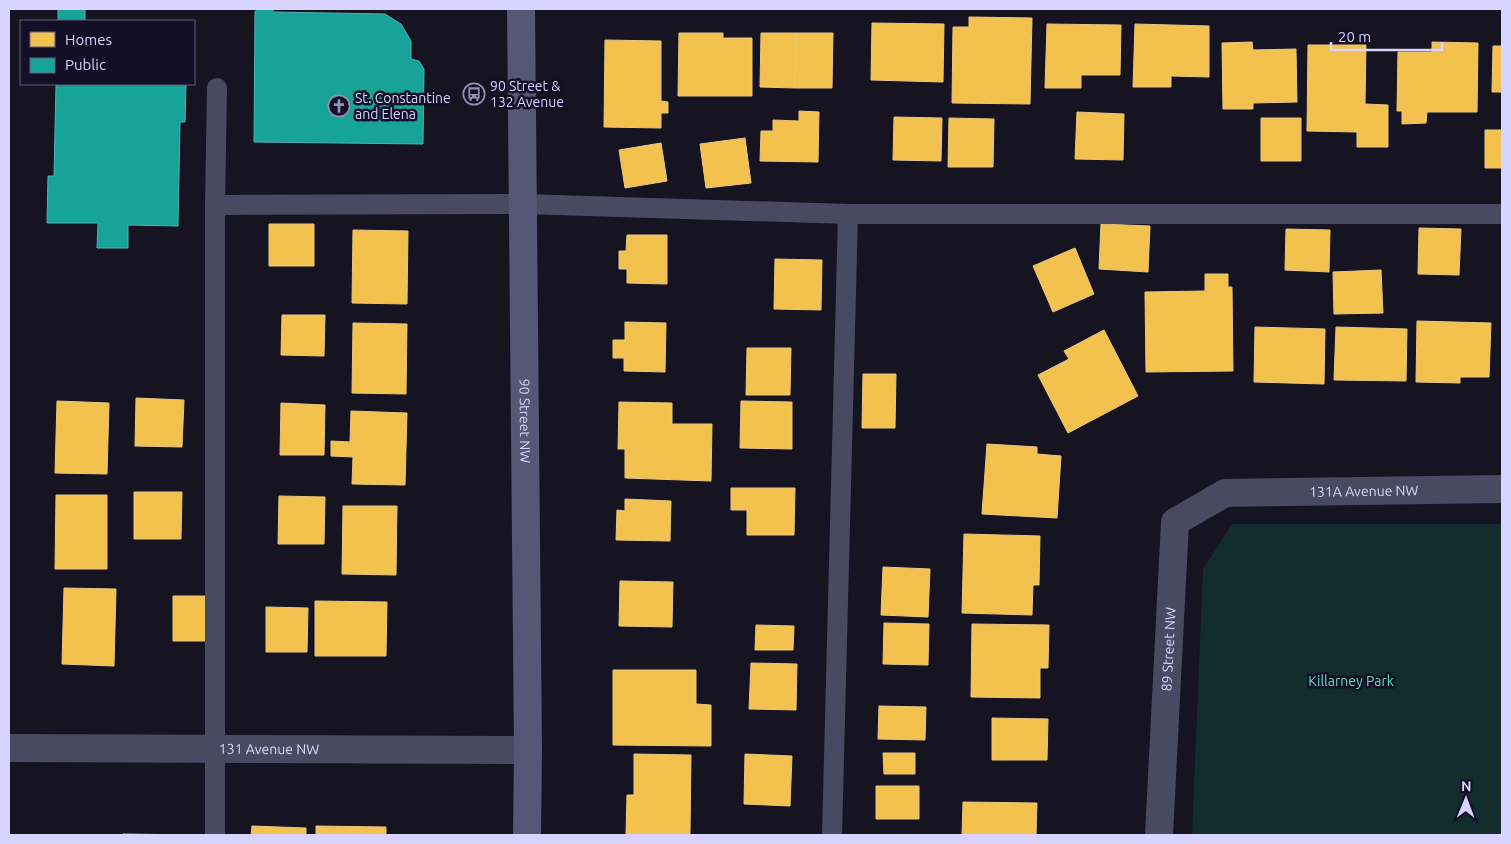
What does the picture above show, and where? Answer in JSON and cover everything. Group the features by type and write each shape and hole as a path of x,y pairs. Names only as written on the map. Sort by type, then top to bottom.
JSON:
{"street":[{"name":"90 Street NW","path":"521,9 528,750 526,835"},
{"name":"131A Avenue NW","path":"1225,493 1502,489"},
{"name":"89 Street NW","path":"1159,835 1175,522 1225,493"},
{"name":"131 Avenue NW","path":"9,748 528,750"}],"lane":[{"path":"215,835 215,204 217,88"},
{"path":"215,204 523,204 848,214 1502,214"},
{"path":"832,835 848,214"}],"green space":[{"name":"Killarney Park","path":"1232,524 1502,524 1502,835 1192,835 1203,569"}],"building: Homes":[{"path":"969,17 1032,18 1030,104 952,103 953,27 969,27"},
{"path":"872,23 944,24 943,82 871,80"},
{"path":"1047,24 1121,25 1120,75 1081,75 1081,88 1045,88"},
{"path":"1135,24 1209,26 1209,77 1171,76 1171,87 1133,87"},
{"path":"679,33 723,33 723,38 752,38 752,96 678,96"},
{"path":"761,33 796,33 795,88 760,87"},
{"path":"796,33 833,33 832,88 795,88"},
{"path":"605,40 661,41 661,101 668,102 668,113 661,113 661,128 604,127"},
{"path":"1252,42 1253,50 1296,49 1297,102 1253,103 1253,109 1223,109 1222,43"},
{"path":"1432,42 1478,43 1477,112 1427,112 1426,123 1402,124 1402,111 1397,111 1398,52 1432,52"},
{"path":"1308,45 1366,45 1365,104 1388,105 1388,147 1357,147 1357,132 1307,131"},
{"path":"1493,46 1502,46 1502,92 1492,92"},
{"path":"799,111 819,112 818,162 760,161 761,131 773,131 773,120 799,121"},
{"path":"1077,112 1124,114 1123,160 1075,159"},
{"path":"894,117 942,118 941,161 893,160"},
{"path":"949,118 994,119 993,167 948,167"},
{"path":"1261,118 1301,118 1301,161 1261,161"},
{"path":"1485,130 1502,130 1502,168 1485,168"},
{"path":"745,138 751,183 706,188 700,144"},
{"path":"661,143 667,181 625,188 619,150"},
{"path":"269,224 314,224 314,266 269,266"},
{"path":"1101,224 1150,226 1148,272 1099,269"},
{"path":"1419,228 1461,229 1459,275 1418,274"},
{"path":"1286,229 1330,230 1329,272 1285,270"},
{"path":"353,230 408,231 407,304 352,303"},
{"path":"627,235 667,235 667,284 627,283 627,269 619,269 619,251 626,251"},
{"path":"1075,248 1094,294 1053,312 1033,266"},
{"path":"775,259 822,260 821,310 774,309"},
{"path":"1381,270 1383,313 1334,314 1333,272"},
{"path":"1205,274 1228,274 1228,287 1232,287 1233,371 1146,372 1145,292 1205,291"},
{"path":"282,315 325,315 324,356 281,355"},
{"path":"1417,321 1491,323 1489,377 1460,377 1460,383 1416,382"},
{"path":"625,322 666,323 665,372 624,371 624,358 613,358 613,340 625,340"},
{"path":"353,323 407,324 406,394 352,393"},
{"path":"1255,327 1325,329 1324,384 1254,382"},
{"path":"1336,327 1407,329 1406,381 1334,380"},
{"path":"1104,330 1138,396 1068,433 1038,375 1069,359 1064,351"},
{"path":"747,348 791,348 790,395 746,395"},
{"path":"863,374 896,374 895,428 862,428"},
{"path":"136,398 184,400 182,447 135,446"},
{"path":"57,401 109,403 107,474 55,473"},
{"path":"741,401 792,402 792,449 740,448"},
{"path":"619,402 672,403 672,424 712,424 711,481 625,478 625,449 618,449"},
{"path":"281,403 325,405 324,455 280,455"},
{"path":"351,411 407,413 405,485 352,484 353,457 331,456 331,441 350,442"},
{"path":"987,444 1037,447 1037,454 1061,456 1057,518 982,514"},
{"path":"731,488 795,488 794,535 747,535 747,510 731,510"},
{"path":"134,492 182,492 181,539 134,539"},
{"path":"56,495 107,495 107,569 55,569"},
{"path":"279,496 325,497 324,544 278,544"},
{"path":"625,499 671,501 670,541 616,540 617,510 625,511"},
{"path":"343,506 397,506 396,575 342,574"},
{"path":"964,534 1040,536 1039,585 1033,585 1032,615 962,613"},
{"path":"883,567 930,569 928,617 881,615"},
{"path":"620,581 673,582 672,627 619,626"},
{"path":"64,588 116,589 114,666 62,664"},
{"path":"173,596 207,596 207,641 173,641"},
{"path":"315,601 387,602 386,656 315,656"},
{"path":"266,607 308,608 307,652 266,652"},
{"path":"884,623 929,624 928,665 883,664"},
{"path":"972,624 1049,625 1048,668 1040,668 1040,698 971,697"},
{"path":"756,625 794,626 793,650 755,650"},
{"path":"751,663 797,664 796,710 749,709"},
{"path":"613,670 696,670 696,704 711,705 711,746 613,745"},
{"path":"879,706 926,707 925,740 878,739"},
{"path":"992,718 1048,719 1047,760 992,760"},
{"path":"883,753 915,753 915,774 884,774"},
{"path":"634,754 691,755 690,834 626,834 627,795 634,795"},
{"path":"745,754 792,756 790,806 744,804"},
{"path":"876,786 919,786 919,819 876,819"},
{"path":"963,802 1037,803 1036,835 962,835"},
{"path":"252,826 306,828 306,835 251,835"},
{"path":"316,826 386,827 386,835 316,835"},
{"path":"123,834 196,835 123,835"}],"building: Public":[{"path":"58,9 85,9 85,20 58,20"},
{"name":"St. Constantine and Elena","path":"257,9 272,9 274,12 385,14 401,24 411,41 411,59 419,61 424,69 423,144 254,142 255,12"},
{"path":"56,85 186,85 185,122 180,122 178,226 128,225 128,248 97,248 98,223 47,223 48,176 54,176"}],"place":[{"name":"90 Street & 132 Avenue","path":"474,94"},
{"name":"St. Constantine and Elena","path":"339,106"}]}
